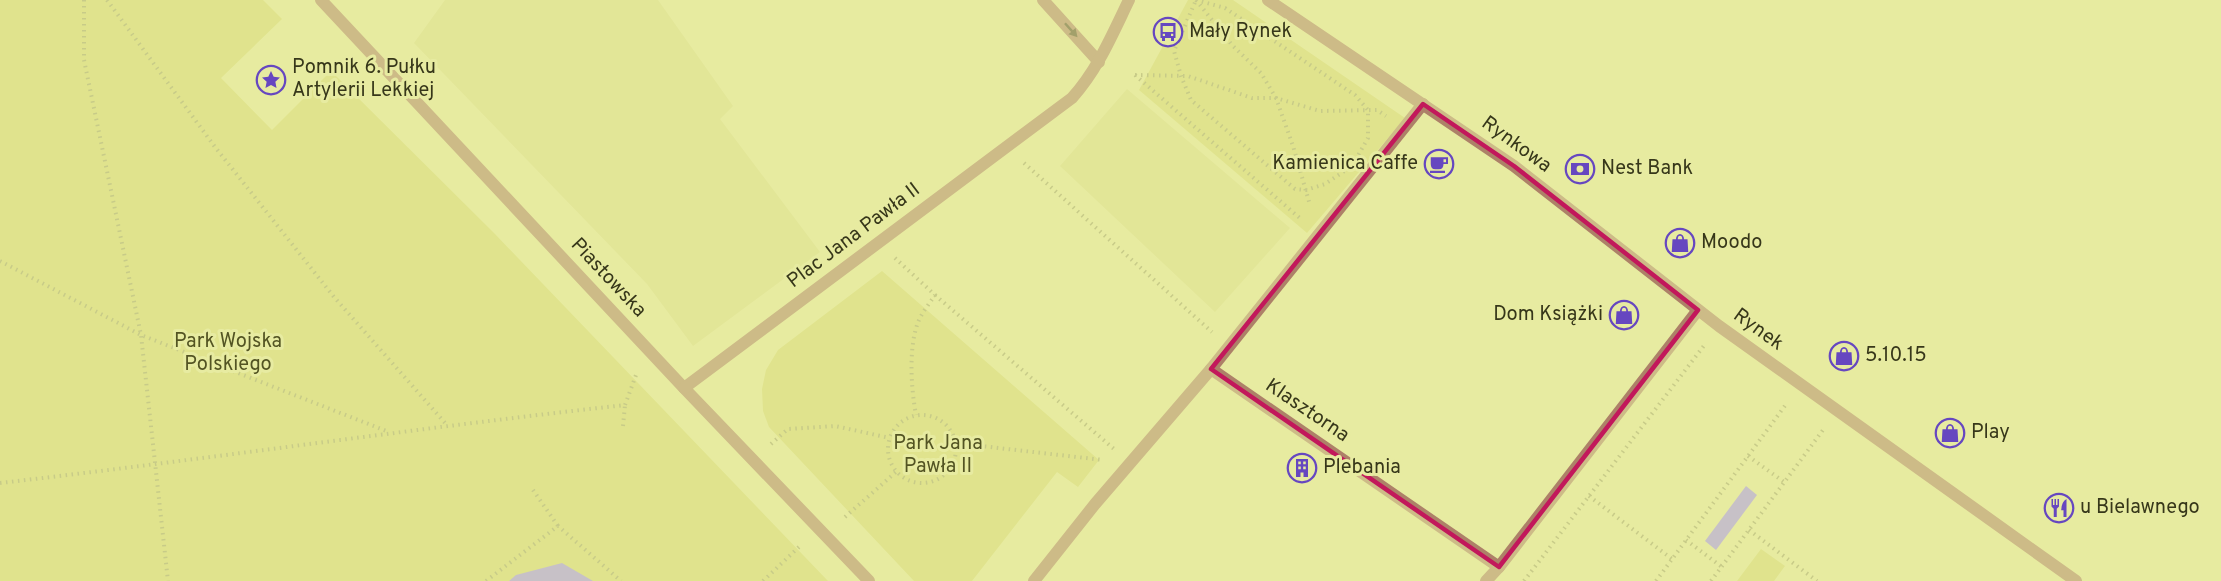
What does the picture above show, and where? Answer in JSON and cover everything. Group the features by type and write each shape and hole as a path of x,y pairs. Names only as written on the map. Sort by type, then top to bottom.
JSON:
{"street":[{"name":"Piastowska","path":"321,0 868,581"},
{"path":"1042,0 1099,62 1129,0"},
{"path":"1034,581 1095,504 1229,347 1423,104 1268,0"},
{"name":"Plac Jana Pawła II","path":"684,388 1072,98 1099,62"},
{"name":"Rynkowa","path":"1423,104 1514,166 1698,310"},
{"path":"1486,581 1698,310"},
{"name":"Rynek","path":"1698,310 2076,581"},
{"name":"Klasztorna","path":"1211,369 1499,567"}],"path":[{"path":"84,0 84,60 141,335 168,581"},
{"path":"107,0 215,147 334,297 447,425"},
{"path":"1196,0 1225,8 1355,95 1368,110 1368,138 1352,166 1325,184 1306,190 1295,189 1191,100 1174,51 1196,0"},
{"path":"1196,0 1232,45 1262,73 1276,98 1319,234"},
{"path":"1319,234 1135,75 1188,76 1252,98 1276,98 1320,111 1377,110 1404,128"},
{"path":"1023,162 1229,347"},
{"path":"894,257 1130,463"},
{"path":"0,261 141,335 391,432"},
{"path":"916,415 912,356 919,321 935,295"},
{"path":"1524,581 1719,326"},
{"path":"623,426 625,405 636,375"},
{"path":"1656,581 1801,385"},
{"path":"0,483 157,465 447,425 625,405"},
{"path":"1711,581 1837,411"},
{"path":"916,415 933,416 946,424 954,436 957,451 952,465 943,477 923,484 912,482 896,472 889,461 887,445 890,438 892,430 903,419 916,415"},
{"path":"779,437 788,429 835,426 890,438"},
{"path":"955,443 1130,463"},
{"path":"1748,456 1784,482"},
{"path":"845,517 896,472"},
{"path":"533,490 558,526 621,581"},
{"path":"1589,495 1672,559"},
{"path":"486,581 558,526"},
{"path":"1749,530 1817,581"},
{"path":"1686,540 1722,567"},
{"path":"762,581 800,546"}],"highlighted area":[{"path":"1423,104 1514,166 1698,310 1499,567 1211,369"}],"shaded area":[{"path":"445,0 658,0 733,106 720,119 820,252 693,346 647,284 414,43"},
{"path":"1127,89 1290,228 1215,312 1060,166"},
{"path":"1746,486 1757,495 1716,550 1705,541"},
{"path":"562,563 593,581 509,581 516,575"}],"green space":[{"name":"Park Wojska Polskiego","path":"0,0 263,0 282,19 221,78 272,130 331,71 495,234 828,581 0,581"},
{"path":"1188,0 1233,0 1405,118 1307,233 1139,90"},
{"name":"Park Jana Pawła II","path":"882,271 1099,460 1078,487 1057,472 972,581 914,581 769,427 763,411 762,389 766,370 778,350"},
{"path":"1761,549 1785,566 1774,581 1737,581"}],"place":[{"name":"Mały Rynek","path":"1168,32"},
{"name":"Pomnik 6. Pułku Artylerii Lekkiej","path":"271,80"},
{"name":"Kamienica Caffe","path":"1439,164"},
{"name":"Nest Bank","path":"1580,169"},
{"name":"Moodo","path":"1680,243"},
{"name":"Dom Książki","path":"1624,315"},
{"name":"5.10.15","path":"1844,356"},
{"name":"Play","path":"1950,433"},
{"name":"Plebania","path":"1302,468"},
{"name":"u Bielawnego","path":"2059,508"}]}
